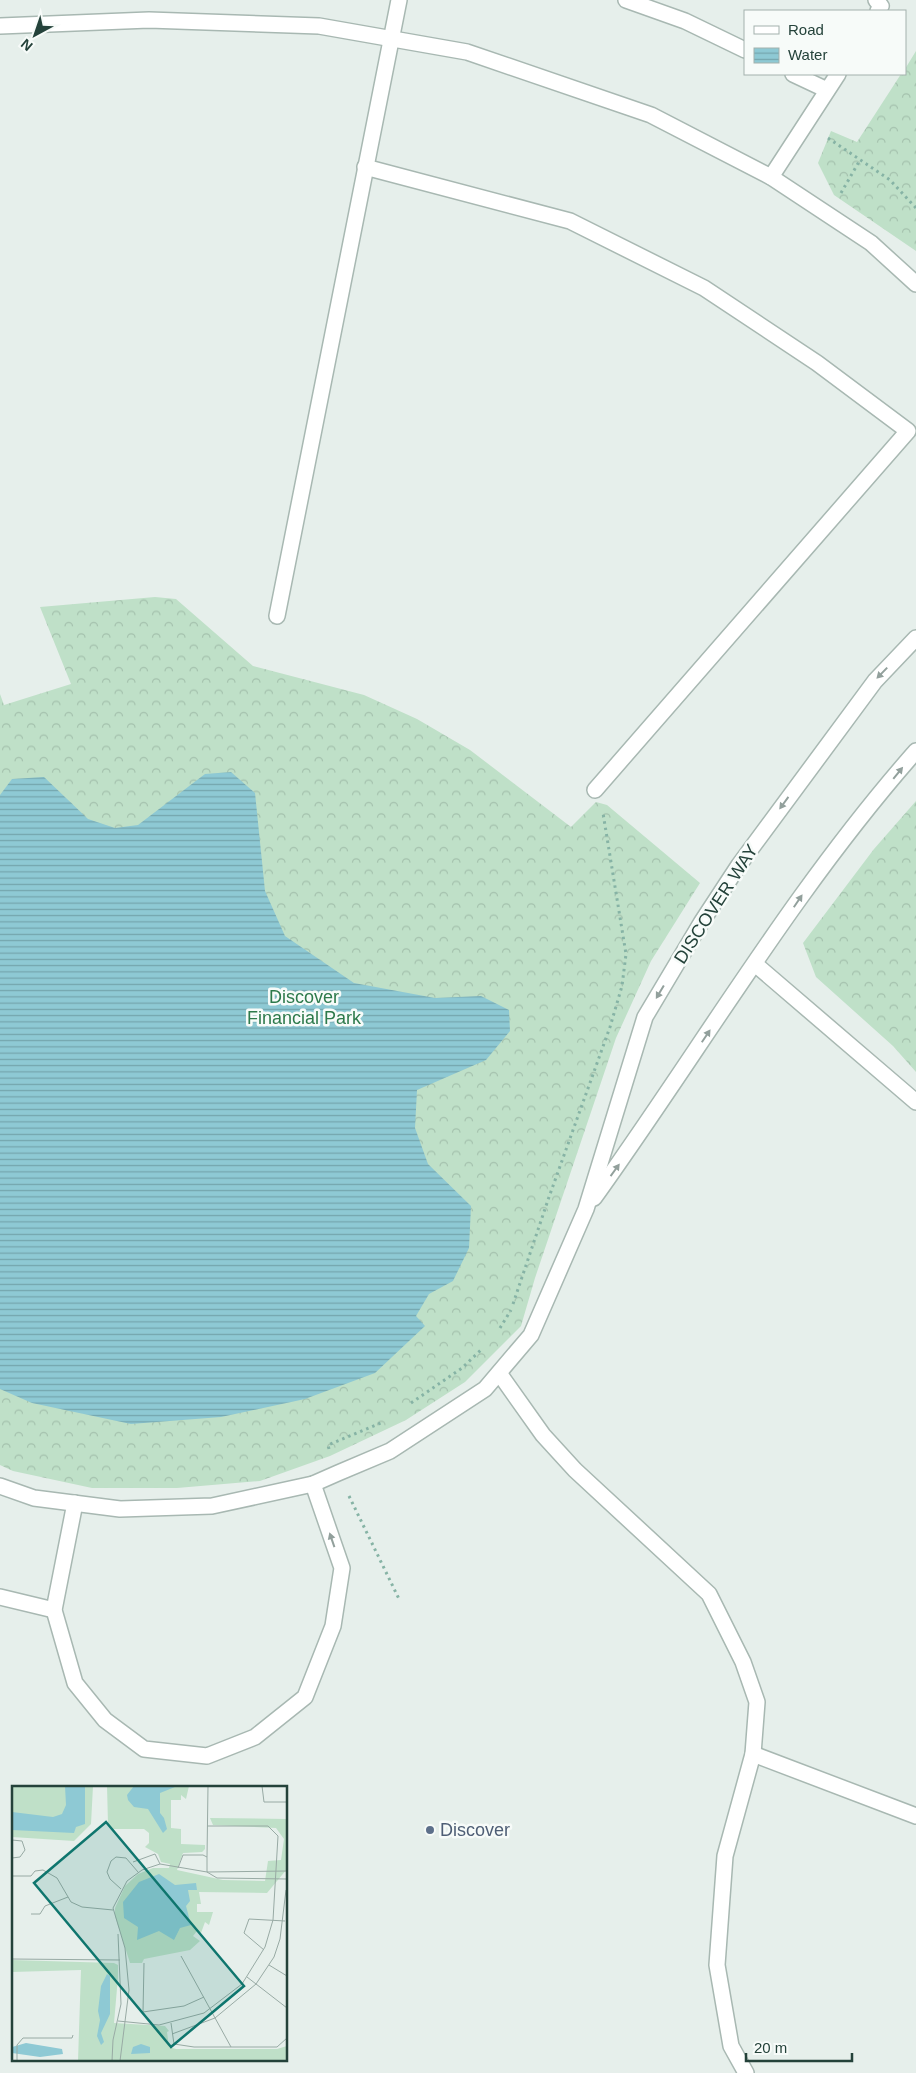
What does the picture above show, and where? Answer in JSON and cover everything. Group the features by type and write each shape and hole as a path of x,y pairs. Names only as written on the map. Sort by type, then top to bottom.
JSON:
{"street":[{"path":"277,616 399,0"},
{"path":"626,0 685,21 744,50"},
{"path":"0,26 149,20 319,26 467,52 651,116 771,177 871,243 916,284"},
{"path":"795,75 827,90"},
{"path":"771,177 837,75"},
{"path":"365,167 570,221 704,288 817,363 908,431 594,790"},
{"name":"DISCOVER WAY","path":"0,1486 34,1498 120,1509 212,1506 313,1484 390,1451 485,1389 531,1335 586,1209 645,1017 739,864 875,681 916,638"},
{"name":"DISCOVER WAY","path":"586,1209 646,1127 820,870 916,752"},
{"path":"755,964 916,1102"},
{"path":"498,1373 543,1435 575,1470 709,1594 743,1662 757,1702 753,1754 725,1856 717,1965 730,2046 746,2073"},
{"path":"75,1503 54,1610 75,1683 105,1720 144,1749 207,1756 255,1737 305,1697 333,1626 342,1568 313,1484"},
{"path":"0,1597 54,1610"},
{"path":"753,1754 916,1816"}],"path":[{"path":"828,138 890,180 916,208"},
{"path":"838,197 860,160"},
{"path":"496,1335 512,1308 549,1197 610,1027 622,986 626,954 603,812"},
{"path":"407,1406 462,1368 489,1342"},
{"path":"385,1421 328,1445 330,1456 400,1602"}],"green space":[{"path":"916,51 916,251 834,195 818,163 831,131 857,142 900,75 906,75 906,67"},
{"name":"Discover Financial Park","path":"155,597 176,599 253,666 364,695 417,719 470,750 571,827 596,802 607,805 700,883 651,961 616,1038 535,1278 521,1326 465,1382 406,1420 330,1456 260,1481 177,1488 92,1488 13,1471 0,1465 0,694 4,705 71,684 40,607"},
{"path":"916,801 916,1072 893,1046 816,977 803,943 874,849"}],"water":[{"path":"231,772 255,793 265,891 285,936 354,983 435,998 481,996 509,1010 510,1031 486,1060 417,1090 415,1128 428,1164 471,1206 469,1248 453,1281 429,1294 416,1316 425,1326 375,1373 305,1399 221,1417 131,1424 32,1403 0,1389 0,795 12,779 44,777 88,819 115,828 138,825 205,774"}],"place":[{"name":"Discover","path":"430,1830"}]}
